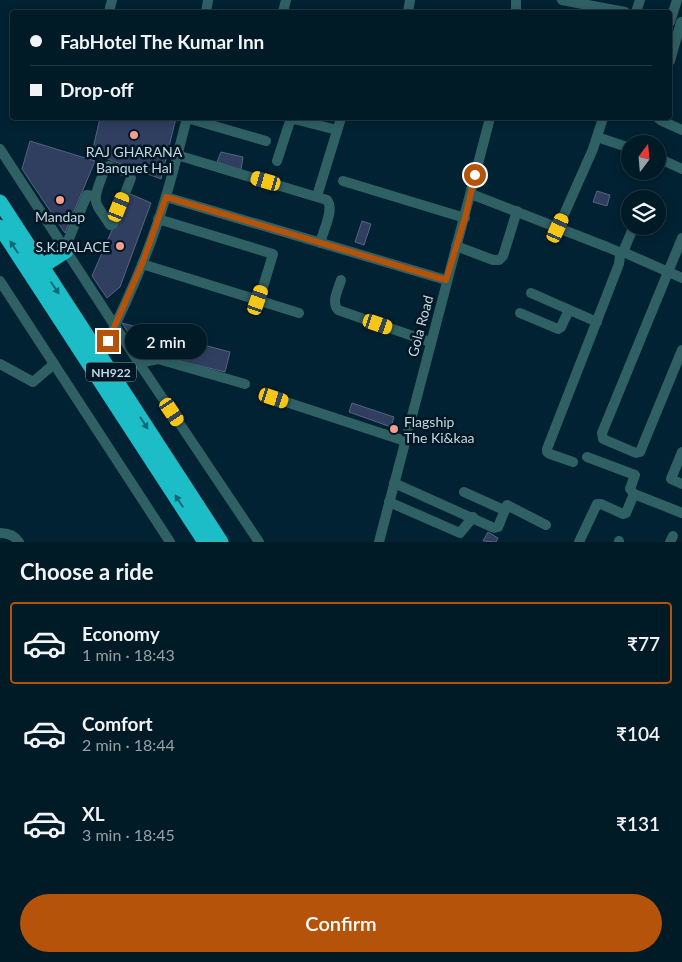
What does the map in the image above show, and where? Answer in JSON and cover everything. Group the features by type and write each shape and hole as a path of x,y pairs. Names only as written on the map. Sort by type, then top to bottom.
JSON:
{"highway":[{"name":"NH922","path":"0,202 95,359 210,540"},
{"name":"NH922","path":"0,227 95,359"},
{"path":"41,267 65,249"}],"street":[{"path":"562,0 588,2 618,10"},
{"path":"672,48 677,0"},
{"path":"95,359 115,326 142,264 166,197 186,120"},
{"path":"194,120 266,141"},
{"path":"277,161 290,121 292,120"},
{"path":"298,120 337,130"},
{"path":"318,196 340,120"},
{"name":"Gola Road","path":"379,542 446,280 465,218 487,120"},
{"path":"558,228 602,120"},
{"path":"661,120 682,130"},
{"path":"597,137 621,145"},
{"path":"0,149 139,363 259,542"},
{"path":"177,155 327,200 330,204 329,211 320,243"},
{"path":"666,162 682,169"},
{"path":"107,167 129,173 131,178 113,224 110,225 95,202 94,196 107,167"},
{"path":"343,181 465,218"},
{"path":"471,194 621,252 682,278"},
{"path":"65,249 87,195 94,196"},
{"path":"166,197 446,280"},
{"path":"456,246 493,260 499,260 503,256 517,211"},
{"path":"158,219 273,254 258,300"},
{"path":"573,462 550,454 547,452 547,449 619,264 621,252 630,235"},
{"path":"682,238 602,433 603,440 636,453 640,452 682,350"},
{"path":"142,264 299,313"},
{"path":"341,280 334,301 338,310 430,342"},
{"path":"0,281 170,542"},
{"path":"530,293 597,322"},
{"path":"520,313 558,329 569,310"},
{"path":"139,363 158,359 245,384"},
{"path":"0,364 33,382 54,364"},
{"path":"274,398 405,441"},
{"path":"682,452 670,479 682,484"},
{"path":"587,457 635,475 630,489 634,494 682,513"},
{"path":"394,482 494,528 498,527 506,506 546,525"},
{"path":"464,492 504,510"},
{"path":"579,542 597,504 623,514 626,513 634,494"},
{"path":"389,502 460,532 473,518"},
{"path":"0,533 16,537 19,542"}],"building":[{"name":"RAJ GHARANA Banquet Hal","path":"100,120 176,120 161,179 92,153"},
{"name":"Mandap","path":"30,141 95,161 65,233 22,169"},
{"path":"221,152 243,157 241,170 217,162"},
{"path":"597,191 610,195 607,206 593,202"},
{"name":"S.K.PALACE","path":"128,193 151,203 120,287 107,298 92,276"},
{"path":"362,221 371,224 364,245 355,242"},
{"path":"122,323 230,352 225,372 168,358 143,356"},
{"path":"352,403 394,417 391,427 349,412"},
{"path":"488,532 498,538 496,542 483,541"}],"place":[{"name":"RAJ GHARANA Banquet Hal","path":"134,135"},
{"name":"Mandap","path":"60,200"},
{"name":"S.K.PALACE","path":"120,246"},
{"name":"Flagship The Ki&kaa","path":"394,429"}],"route":[{"path":"108,341 142,264 166,197 446,280 465,218 475,175"}]}
